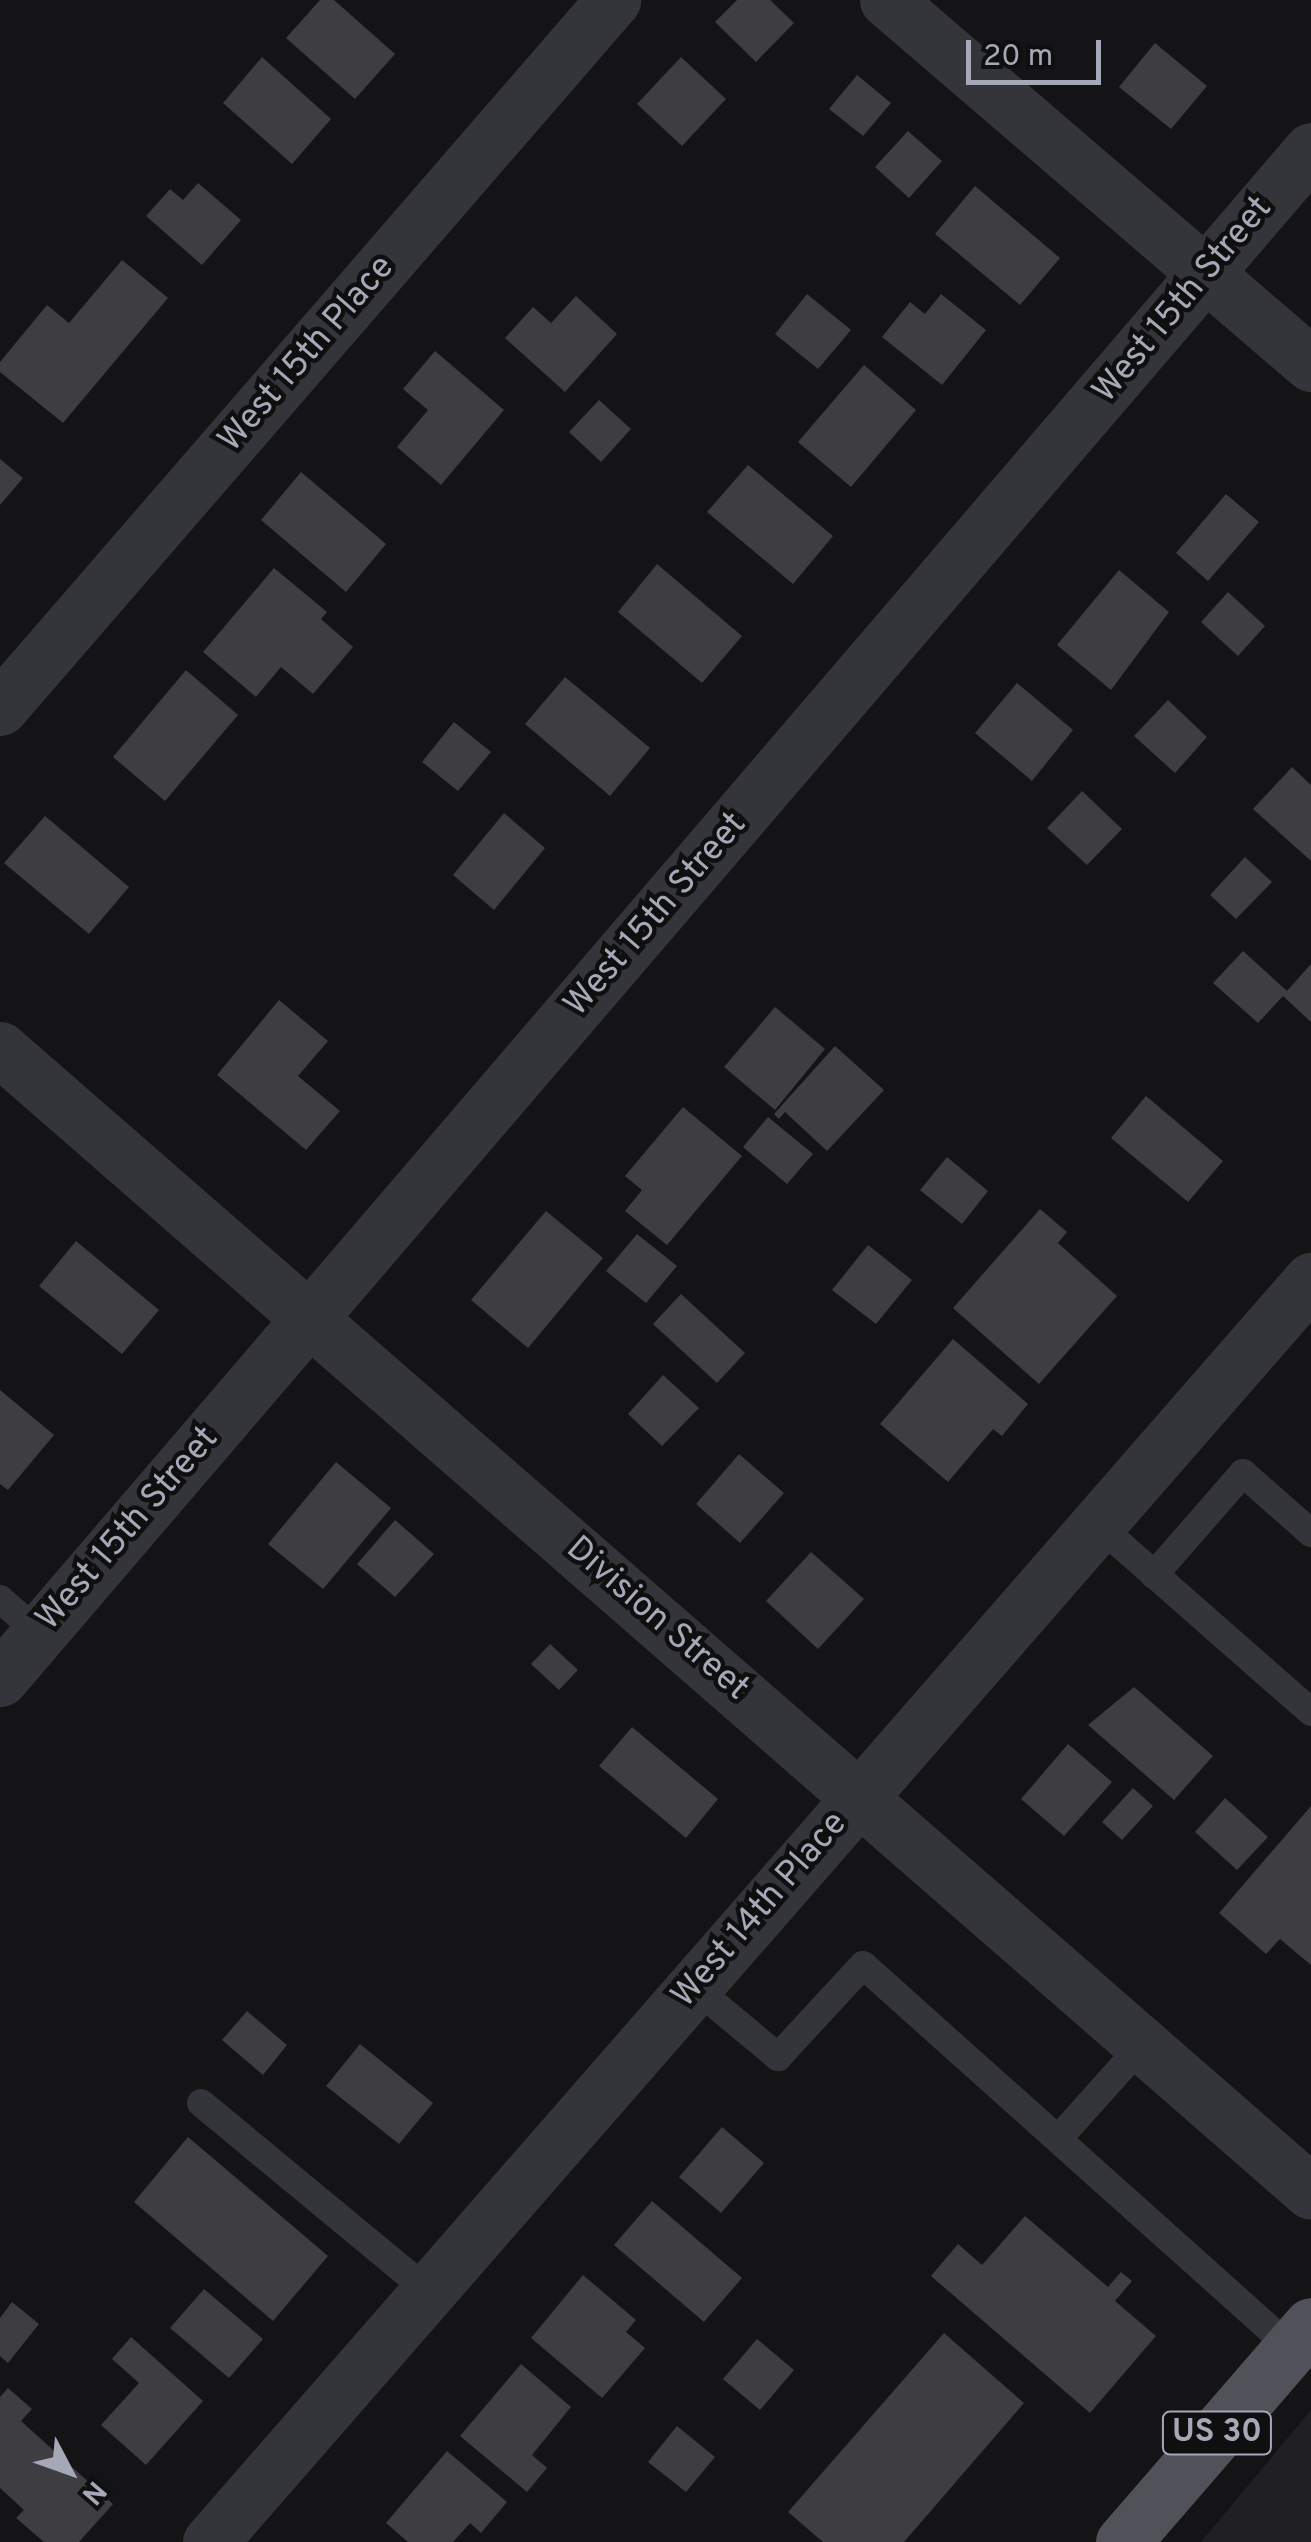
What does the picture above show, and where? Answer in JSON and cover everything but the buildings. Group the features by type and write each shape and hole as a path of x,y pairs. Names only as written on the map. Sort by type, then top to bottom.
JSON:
{"main road":[{"name":"US 30","path":"1124,2542 1301,2336"}],"street":[{"name":"West 15th Place","path":"0,708 614,0"},
{"path":"887,0 1311,364"},
{"name":"West 15th Street","path":"0,1679 20,1616 309,1320 1311,150"},
{"name":"Division Street","path":"0,1049 861,1795 1311,2192"},
{"name":"West 14th Place","path":"210,2542 1311,1280"}],"lane":[{"path":"1154,1575 1243,1474 1311,1533"},
{"path":"1097,1524 1311,1712"},
{"path":"693,1986 778,2057 863,1965 1058,2139 1301,2336"},
{"path":"1058,2139 1143,2044"},
{"path":"201,2103 428,2291"}],"shaded area":[{"path":"1311,2410 1311,2542 1201,2542"}]}
